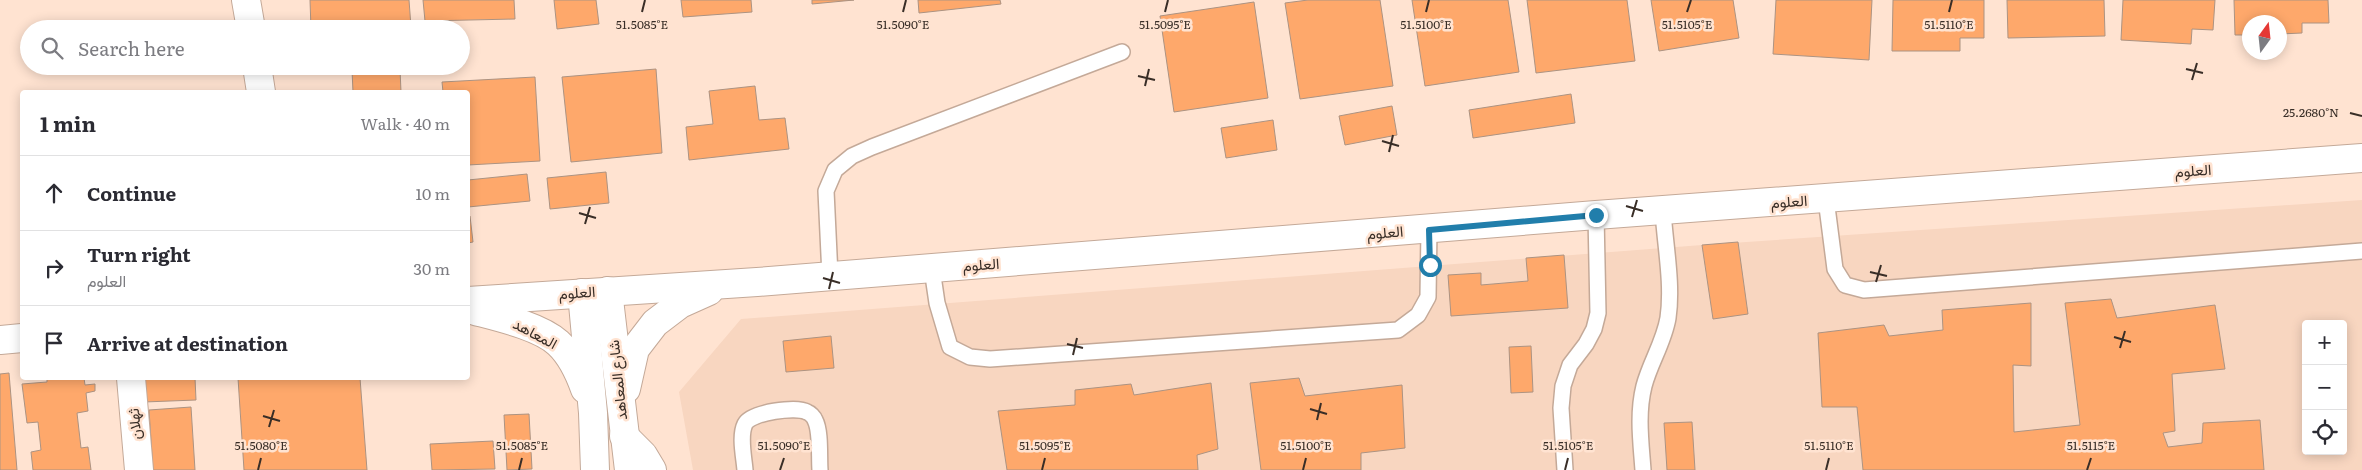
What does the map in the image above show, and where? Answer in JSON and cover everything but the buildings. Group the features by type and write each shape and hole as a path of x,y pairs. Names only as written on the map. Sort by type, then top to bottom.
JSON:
{"street":[{"path":"246,0 249,20"},
{"path":"258,75 261,90"},
{"name":"العلوم","path":"470,301 722,285 1429,230 1596,215 1826,200 2362,158"},
{"path":"652,470 622,423 635,350 655,323 680,304 722,285"},
{"name":"شارع المعاهد","path":"595,292 593,413 595,470"},
{"name":"شارع المعاهد","path":"595,292 622,423 629,470"},
{"name":"المعاهد","path":"470,310 529,327 557,342 578,369 593,413"},
{"path":"0,340 20,338"},
{"name":"ثهلان","path":"131,380 139,470"}],"lane":[{"path":"830,276 826,191 835,170 852,156 1122,52"},
{"path":"1826,200 1836,269 1845,285 1864,290 2362,251"},
{"path":"1643,470 1640,426 1642,397 1649,369 1663,336 1670,304 1663,211"},
{"path":"1565,470 1561,408 1563,386 1570,365 1586,344 1594,329 1598,313 1596,215"},
{"path":"932,269 938,304 950,347 970,357 990,359 1398,330 1418,315 1428,297 1429,230"},
{"path":"745,470 743,434 745,424 750,418 759,413 801,410 811,414 817,425 820,470"}],"shaded area":[{"path":"2362,200 2362,470 693,470 679,392 741,319 1702,245"}],"route":[{"path":"1430,265 1429,230 1596,215"}]}
